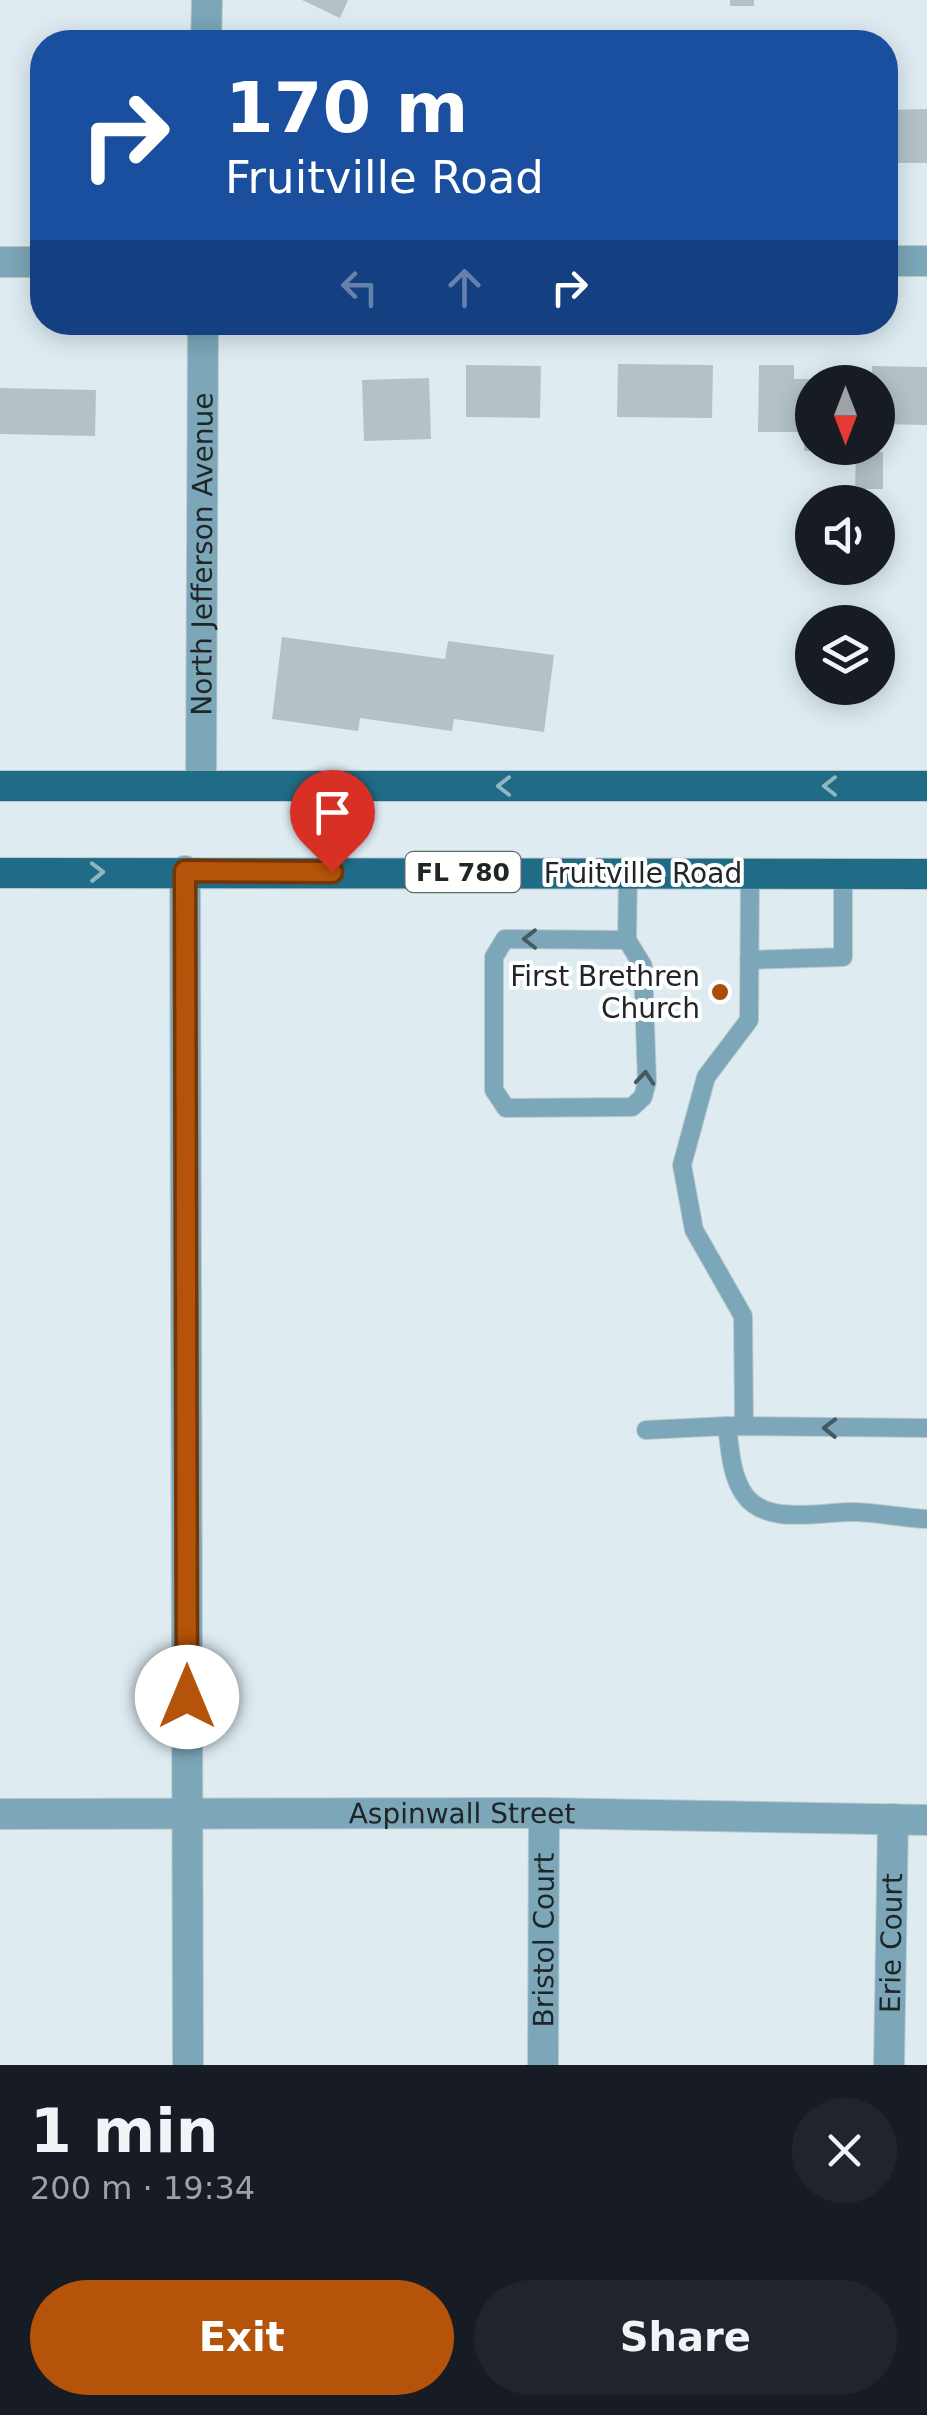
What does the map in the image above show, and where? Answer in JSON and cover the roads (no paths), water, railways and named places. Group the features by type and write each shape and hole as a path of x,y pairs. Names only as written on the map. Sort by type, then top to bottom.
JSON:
{"main road":[{"path":"0,786 927,786"},
{"name":"Fruitville Road","path":"0,873 927,874"}],"street":[{"path":"206,30 207,0"},
{"path":"898,262 927,261"},
{"path":"0,262 30,262"},
{"name":"North Jefferson Avenue","path":"201,786 202,335"},
{"path":"185,871 188,2065"},
{"name":"Aspinwall Street","path":"0,1814 544,1813 927,1820"},
{"name":"Bristol Court","path":"543,2065 544,1813"},
{"name":"Erie Court","path":"889,2065 893,1819"}],"lane":[{"path":"627,940 506,939 494,957 494,1090 506,1108 632,1107 643,1097 647,1082 643,966 627,940 628,873"},
{"path":"750,874 749,1020 706,1077 682,1165 694,1230 742,1316 733,1470 745,1497 764,1510 796,1514 857,1512 927,1519"},
{"path":"750,960 843,957 843,874"},
{"path":"646,1430 735,1426 927,1428"}],"place":[{"name":"First Brethren Church","path":"720,992"}]}
